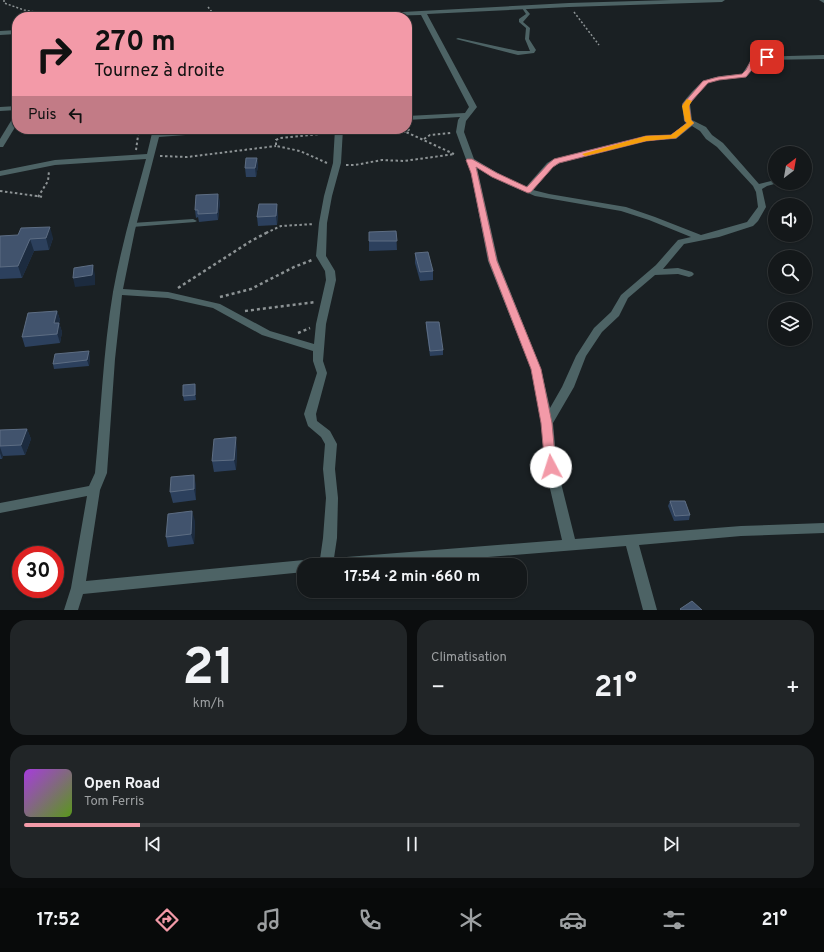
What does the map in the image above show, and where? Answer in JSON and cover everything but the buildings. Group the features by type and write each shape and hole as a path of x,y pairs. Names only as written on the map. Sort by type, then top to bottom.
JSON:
{"street":[{"path":"412,14 524,8 592,2 722,0"},
{"path":"423,13 472,103 473,108 471,112 462,120 460,132 475,173 493,261 536,369 547,423 551,467 570,545"},
{"path":"0,33 12,32"},
{"path":"547,423 568,387 582,356 598,330 615,314 624,298 654,272 681,242 744,226 753,222 762,204 758,188 720,145 709,137 704,129 688,121 686,104 706,82 718,78 744,76 754,60 761,57 824,57"},
{"path":"0,109 12,108"},
{"path":"412,118 467,114"},
{"path":"528,190 550,165 556,161 646,138 673,137 691,123"},
{"path":"0,145 12,126"},
{"path":"71,610 78,588 94,490 101,473 113,328 118,292 132,225 156,134"},
{"path":"323,558 330,538 332,498 330,469 331,444 326,434 312,423 310,414 322,373 318,361 319,349 323,313 331,280 330,271 321,256 323,223 328,196 337,163 339,134"},
{"path":"0,174 49,164 150,156"},
{"path":"470,160 494,175 528,190 562,199 603,204 645,215 700,238"},
{"path":"758,188 768,183"},
{"path":"654,272 678,270 689,274"},
{"path":"118,292 168,295 216,306 231,312 250,325 266,333 319,349"},
{"path":"0,508 94,490"},
{"path":"400,558 741,531 824,528"},
{"path":"631,540 650,610"},
{"path":"78,588 297,567"}],"lane":[{"path":"458,39 518,53 532,52 533,50 527,39 528,28 521,22 528,14 524,8"},
{"path":"132,225 193,221"}],"path":[{"path":"4,0 4,3 25,11 33,12"},
{"path":"569,5 599,46"},
{"path":"208,7 212,12"},
{"path":"7,133 12,132"},
{"path":"424,139 430,135 460,132"},
{"path":"135,157 137,134"},
{"path":"411,134 470,160"},
{"path":"276,140 276,146"},
{"path":"150,156 188,157 276,146 286,147 306,153 322,162 355,165 382,160 404,161 455,154"},
{"path":"37,197 48,180 49,164"},
{"path":"0,191 9,191 44,197"},
{"path":"168,295 251,241 281,226 323,223"},
{"path":"200,302 252,289 294,267 321,256"},
{"path":"231,312 327,301"},
{"path":"284,338 322,324"}],"slow traffic":[{"path":"585,154 646,138 673,137 680,130 691,123 688,121 686,113 686,104 689,101"}],"route":[{"path":"551,467 547,423 536,369 493,261 475,173 470,160 494,175 528,190 550,165 556,161 646,138 673,137 680,130 691,123 688,121 686,104 706,82 718,78 744,76 754,60 761,57 767,57"}]}
